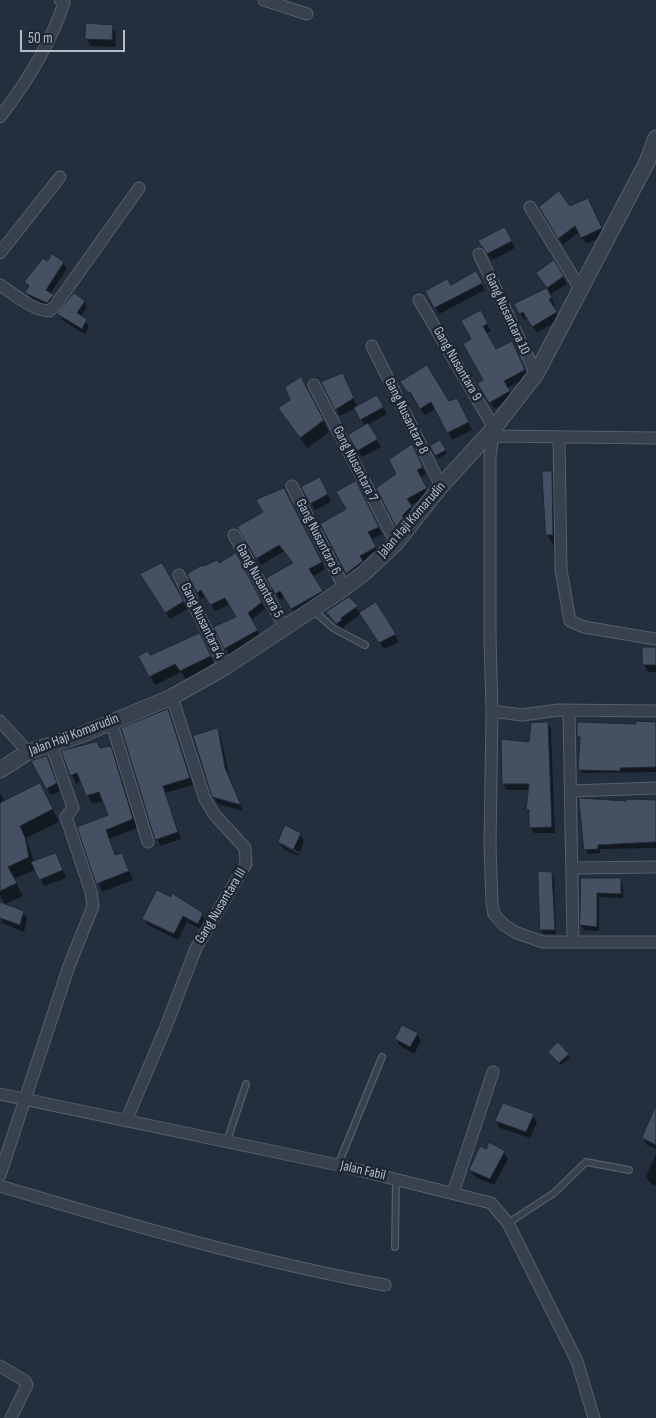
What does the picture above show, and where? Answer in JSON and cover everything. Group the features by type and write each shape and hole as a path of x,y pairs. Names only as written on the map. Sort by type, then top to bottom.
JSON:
{"street":[{"path":"264,0 307,14"},
{"path":"0,117 21,90 45,50 64,1"},
{"name":"Jalan Haji Komarudin","path":"0,770 28,752 81,735 172,697 225,667 311,608 344,588 396,543 441,486 494,432 536,374 647,162 656,138"},
{"path":"0,253 60,177"},
{"path":"0,286 43,311 49,311 139,188"},
{"path":"530,207 581,290"},
{"name":"Gang Nusantara 10","path":"479,254 536,374"},
{"name":"Gang Nusantara 9","path":"419,300 494,432"},
{"name":"Gang Nusantara 8","path":"372,346 441,486"},
{"name":"Gang Nusantara 7","path":"314,385 396,543"},
{"path":"656,438 559,437 494,432 490,456 492,712 490,846 494,914 504,925 543,942 656,942"},
{"path":"559,437 561,570 570,621 584,627 656,639"},
{"name":"Gang Nusantara 6","path":"292,486 344,588"},
{"name":"Gang Nusantara 5","path":"234,535 284,626"},
{"name":"Gang Nusantara 4","path":"179,575 225,667"},
{"name":"Gang Nusantara III","path":"126,1121 165,1030 196,948 246,864 245,848 214,814 205,799 172,697"},
{"path":"492,712 522,715 569,710 656,711"},
{"path":"569,710 574,941"},
{"path":"0,721 28,752"},
{"path":"111,721 148,842"},
{"path":"0,1175 69,966 93,906 92,892 66,817 73,808 51,744"},
{"path":"571,791 656,788"},
{"path":"572,868 656,867"},
{"path":"453,1193 493,1072"},
{"name":"Jalan Fabil","path":"0,1094 338,1165 491,1204 508,1223 577,1360 594,1418"},
{"path":"0,1186 151,1231 316,1272 385,1285"},
{"path":"0,1366 25,1381 27,1385 11,1418"}],"lane":[{"path":"311,608 333,628 365,645"},
{"path":"338,1165 382,1056"},
{"path":"226,1142 246,1084"},
{"path":"508,1223 554,1193 586,1162 629,1170"},
{"path":"395,1247 396,1179"}],"building":[{"path":"86,23 113,25 112,40 85,39"},
{"path":"559,191 570,206 588,198 602,228 581,238 575,226 558,239 539,207"},
{"path":"505,227 512,241 487,254 478,241"},
{"path":"52,254 64,262 46,290 54,295 47,303 25,293 29,286 24,282 43,258 47,261"},
{"path":"554,260 564,276 547,288 536,273"},
{"path":"476,271 483,283 434,308 425,291 447,279 451,285"},
{"path":"547,288 552,298 549,299 557,312 532,327 523,312 519,314 514,304"},
{"path":"74,293 85,301 77,313 87,319 82,329 57,314"},
{"path":"481,310 488,324 483,326 496,349 512,341 525,370 504,381 510,391 489,403 477,383 483,380 463,344 471,339 461,321"},
{"path":"427,365 449,401 457,398 469,422 447,433 431,402 420,409 410,392 408,393 400,382"},
{"path":"343,373 354,398 335,410 321,382"},
{"path":"301,377 324,420 300,438 278,408 290,400 285,387"},
{"path":"377,395 384,407 360,420 354,408"},
{"path":"368,423 378,439 357,451 348,435"},
{"path":"440,440 446,450 435,456 430,446"},
{"path":"412,444 423,467 417,470 427,488 407,499 412,506 402,516 404,518 396,527 376,488 396,474 389,460"},
{"path":"542,471 552,471 553,535 546,535"},
{"path":"320,477 328,494 310,504 301,487"},
{"path":"356,481 379,527 368,532 376,547 360,556 363,561 346,574 320,524 346,509 336,492"},
{"path":"284,488 322,562 309,569 323,591 291,609 280,591 275,594 266,578 293,563 279,545 256,559 237,527 263,512 256,500"},
{"path":"236,553 262,602 248,613 258,630 224,649 213,627 236,617 225,598 210,605 201,590 197,593 187,574 202,565 204,566 217,560 219,563"},
{"path":"162,563 184,601 165,613 140,574"},
{"path":"349,597 358,606 336,624 326,612"},
{"path":"376,602 396,634 379,643 359,613"},
{"path":"200,633 211,656 180,671 175,664 149,677 138,656 148,651 150,655"},
{"path":"642,647 656,647 656,665 643,665"},
{"path":"168,709 190,778 163,786 178,832 155,840 121,728"},
{"path":"635,721 656,722 656,767 620,768 620,771 578,770 580,737 577,737 577,722 636,724"},
{"path":"548,722 552,827 529,828 529,810 526,810 529,784 502,784 501,739 529,742 531,723"},
{"path":"218,728 225,768 241,805 212,797 193,736"},
{"path":"97,742 100,748 111,746 133,819 106,830 115,855 122,853 129,871 96,884 77,827 108,815 99,792 86,796 77,773 70,776 61,751"},
{"path":"47,756 57,783 46,789 31,761"},
{"path":"40,783 53,809 20,826 25,837 29,857 8,867 17,883 0,891 0,803"},
{"path":"579,798 626,801 626,799 656,800 656,842 598,845 598,849 584,850"},
{"path":"285,825 301,833 293,850 278,842"},
{"path":"56,853 63,870 39,880 31,862"},
{"path":"538,871 552,872 555,930 540,930"},
{"path":"581,878 621,878 621,894 597,893 597,927 580,925"},
{"path":"157,890 171,897 172,893 203,913 198,924 183,916 174,934 142,919"},
{"path":"0,902 24,911 20,925 0,918"},
{"path":"402,1025 418,1033 410,1047 395,1039"},
{"path":"558,1042 569,1054 559,1063 548,1052"},
{"path":"503,1103 534,1114 526,1132 495,1121"},
{"path":"656,1105 656,1145 642,1138"},
{"path":"489,1142 505,1151 490,1179 469,1170 480,1146 486,1149"}]}
